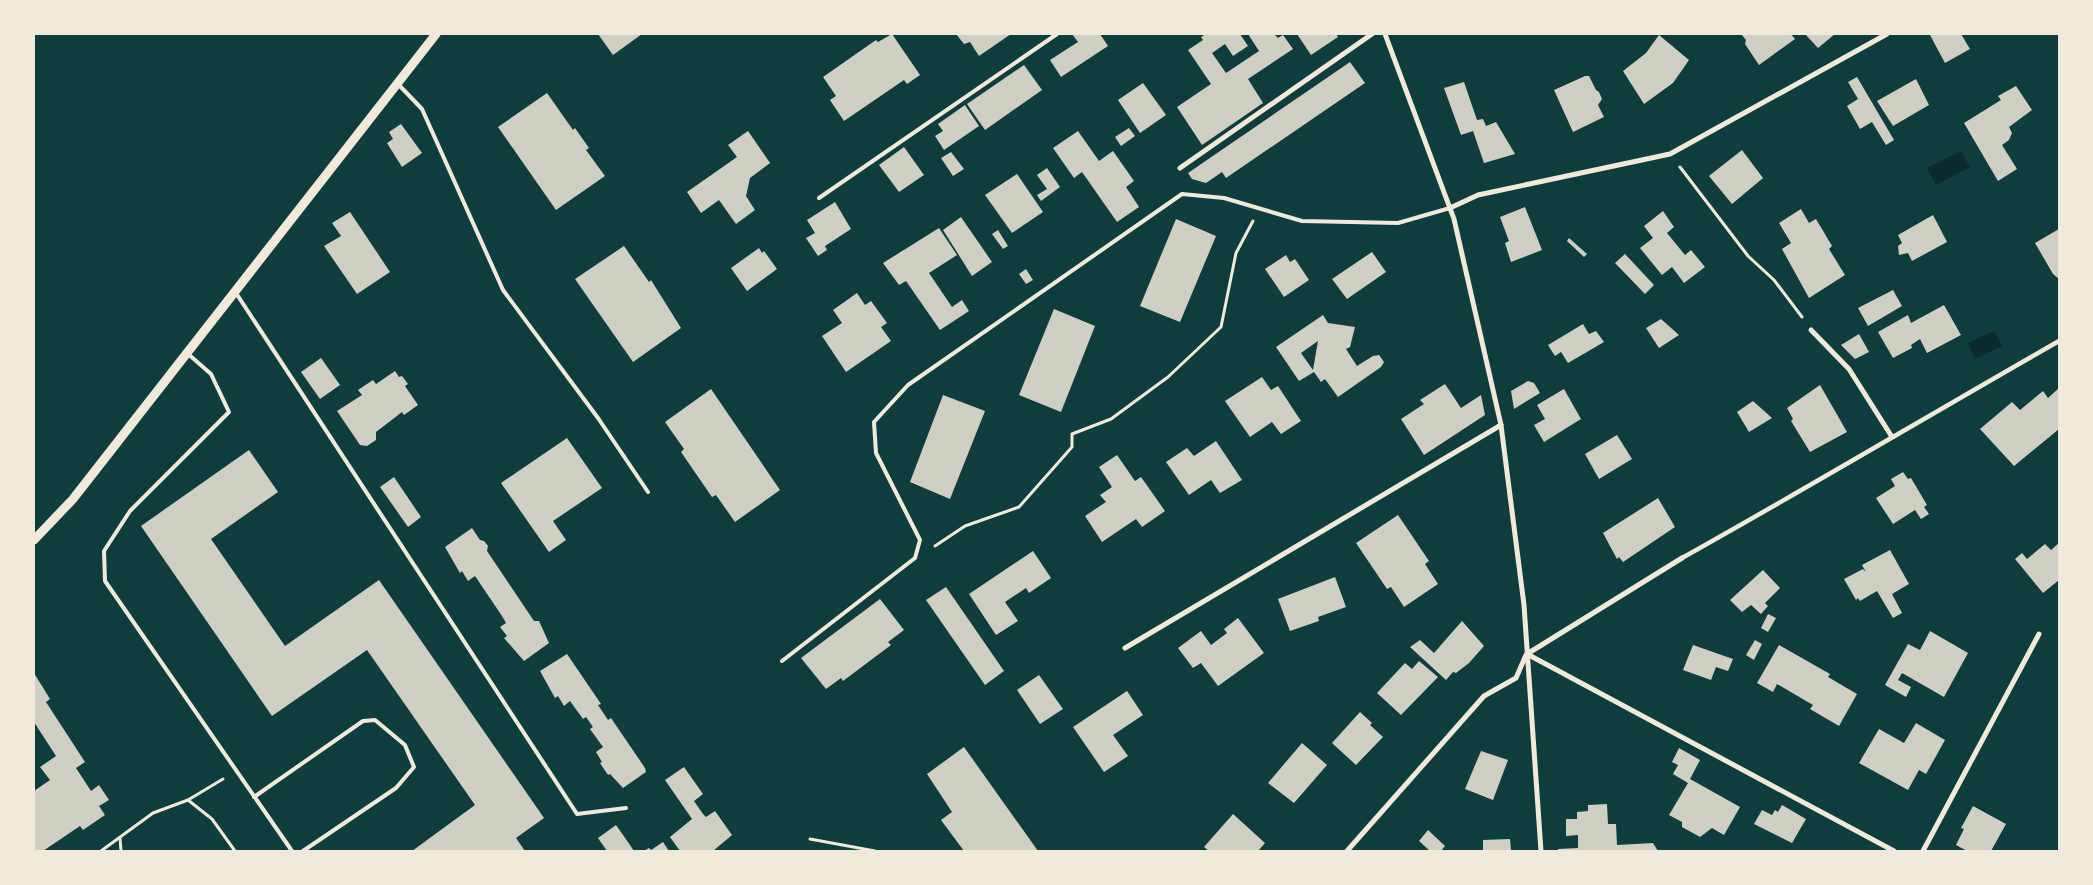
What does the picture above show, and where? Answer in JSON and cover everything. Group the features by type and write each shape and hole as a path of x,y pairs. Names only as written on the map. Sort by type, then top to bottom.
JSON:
{"street":[{"path":"34,540 74,498 436,34"},
{"path":"1180,168 1372,34"},
{"path":"1386,34 1450,208 1501,426 1524,605 1541,851"},
{"path":"1450,208 1478,194 1670,154 1887,34"},
{"path":"1811,330 1849,369 1892,437"},
{"path":"1347,851 1484,696 1516,678 1527,654 1682,558 1812,486 1892,437 2059,341"},
{"path":"1125,648 1501,426"},
{"path":"1924,851 2039,634"},
{"path":"1527,654 1894,851"}],"lane":[{"path":"819,198 1057,34"},
{"path":"397,83 422,109 502,290 598,418 648,492"},
{"path":"782,661 915,558 920,540 876,453 874,422 908,385 1182,194 1224,198 1302,221 1398,223 1450,208"},
{"path":"234,291 577,814 626,808"},
{"path":"186,353 211,374 229,412 130,511 104,551 105,581 292,851"},
{"path":"254,797 362,720 375,720 405,745 414,768 396,788 303,851"}],"path":[{"path":"1670,154 1748,256 1774,280 1811,330"},
{"path":"915,558 965,526 1019,507 1072,447 1072,434 1111,419 1168,377 1221,326 1236,253 1260,209"},
{"path":"102,851 153,813 188,800 237,771"},
{"path":"188,800 212,819 235,851"},
{"path":"120,838 121,851"},
{"path":"810,840 875,851"}],"water":[{"path":"1961,151 1970,167 1936,185 1927,168"},
{"path":"1994,331 2002,346 1975,359 1968,343"}],"building":[{"path":"598,34 642,34 613,55"},
{"path":"892,34 920,75 907,84 904,80 844,121 830,100 836,96 823,77 876,40 878,42"},
{"path":"956,34 1011,34 979,56 970,42 964,44"},
{"path":"1072,34 1100,34 1108,46 1061,77 1050,60 1078,42"},
{"path":"1206,34 1240,34 1248,46 1233,56 1225,44 1212,53 1226,73 1259,51 1248,34 1274,34 1278,38 1283,35 1293,49 1248,79 1263,103 1202,145 1177,107 1211,84 1188,50 1203,40 1201,37"},
{"path":"1297,34 1336,34 1338,37 1311,55"},
{"path":"1741,34 1791,34 1795,39 1759,65 1745,44 1746,40"},
{"path":"1805,34 1835,34 1818,48"},
{"path":"1961,34 1970,49 1945,63 1930,35"},
{"path":"1659,35 1689,60 1673,83 1644,104 1623,71 1646,53"},
{"path":"1350,62 1365,83 1226,178 1222,172 1206,183 1192,179 1188,173"},
{"path":"1024,65 1042,90 985,130 967,104"},
{"path":"1589,76 1599,92 1602,99 1598,105 1604,117 1573,132 1554,90"},
{"path":"1857,77 1894,140 1886,145 1872,122 1860,129 1847,106 1858,99 1848,82"},
{"path":"1916,79 1929,105 1893,126 1877,101"},
{"path":"1464,82 1477,120 1483,119 1486,126 1496,122 1515,154 1484,163 1473,131 1461,135 1444,88"},
{"path":"1143,83 1166,115 1140,133 1118,100"},
{"path":"2016,86 2032,110 2009,127 2012,133 2009,140 2002,145 2017,169 1998,181 1964,123 2001,100 1998,96"},
{"path":"547,93 573,130 575,128 589,148 586,150 605,176 556,210 498,127"},
{"path":"965,105 979,126 944,150 935,136 943,131 938,124"},
{"path":"401,124 422,153 402,167 387,143 393,139 389,132"},
{"path":"1129,128 1135,136 1121,146 1115,137"},
{"path":"748,131 770,163 750,178 746,196 755,210 736,224 719,200 701,213 687,192 737,157 728,145"},
{"path":"1078,131 1099,161 1113,151 1134,181 1126,187 1139,207 1117,222 1082,172 1074,178 1053,148"},
{"path":"904,147 924,175 899,192 879,165"},
{"path":"1742,150 1763,178 1732,204 1709,176"},
{"path":"951,152 964,169 953,176 941,158"},
{"path":"1047,168 1060,187 1041,201 1037,195 1047,189 1037,175"},
{"path":"1017,174 1043,212 1012,233 985,195"},
{"path":"835,202 851,229 825,246 827,250 818,256 806,238 815,233 807,220"},
{"path":"1525,207 1542,250 1511,262 1505,243 1509,241 1500,217"},
{"path":"1801,209 1809,223 1816,219 1832,246 1829,249 1845,275 1809,298 1782,249 1791,243 1779,223"},
{"path":"1663,211 1674,227 1667,233 1685,255 1691,250 1705,267 1684,283 1672,267 1662,275 1640,248 1653,238 1644,226"},
{"path":"350,212 390,272 357,294 324,246 341,236 332,223"},
{"path":"1933,215 1947,242 1912,261 1908,253 1899,255 1898,246 1902,243 1898,235"},
{"path":"961,217 992,262 972,276 943,230"},
{"path":"1176,219 1216,236 1180,322 1140,306"},
{"path":"939,228 957,255 929,273 952,307 962,300 969,311 940,330 906,281 899,285 883,263"},
{"path":"2059,229 2059,279 2053,274 2035,243"},
{"path":"998,230 1008,246 1003,249 992,234"},
{"path":"1569,238 1587,254 1584,257 1567,241"},
{"path":"624,246 649,282 651,280 681,328 633,362 575,279"},
{"path":"759,248 762,253 764,251 777,269 747,291 731,268"},
{"path":"1372,252 1386,272 1347,299 1332,279"},
{"path":"1625,254 1654,285 1645,294 1615,263"},
{"path":"1286,255 1290,262 1295,259 1309,280 1284,297 1265,269"},
{"path":"1026,269 1033,280 1026,284 1019,274"},
{"path":"1893,290 1902,306 1868,326 1858,308"},
{"path":"857,293 865,305 871,301 887,323 881,327 891,341 846,372 822,336 842,323 833,310"},
{"path":"1944,305 1961,335 1927,353 1920,339 1911,345 1912,348 1893,358 1878,332 1908,315 1911,323"},
{"path":"1054,309 1095,326 1061,412 1019,395"},
{"path":"1323,315 1328,323 1355,327 1350,347 1346,349 1357,366 1373,356 1379,355 1384,362 1381,367 1338,397 1325,379 1321,382 1314,372 1299,381 1276,347","holes":["1318,341 1313,370 1301,353"]},
{"path":"1661,319 1679,335 1659,348 1646,328"},
{"path":"1583,324 1589,334 1596,331 1604,342 1568,363 1561,352 1555,356 1548,345"},
{"path":"1859,334 1869,352 1855,359 1841,345"},
{"path":"321,358 340,385 320,399 301,372"},
{"path":"395,371 408,384 405,386 418,405 404,415 402,412 376,432 376,440 367,446 360,445 337,411 362,395 358,390 373,380 376,384"},
{"path":"1262,377 1271,390 1278,386 1301,421 1281,434 1272,422 1250,437 1225,401"},
{"path":"1528,381 1534,383 1540,393 1514,409 1511,391"},
{"path":"1445,384 1461,408 1481,395 1485,415 1424,455 1401,419 1424,404 1420,400"},
{"path":"1820,385 1847,432 1810,452 1791,421 1793,419 1787,408"},
{"path":"2059,388 2059,429 2014,466 1980,429 2012,402 2020,410 2043,391 2048,398"},
{"path":"711,389 780,490 735,522 716,495 712,497 681,452 684,449 665,422"},
{"path":"1564,389 1581,419 1544,442 1534,425 1545,419 1537,405"},
{"path":"943,395 985,411 950,499 910,482"},
{"path":"1753,401 1772,418 1749,432 1737,412"},
{"path":"1617,435 1632,459 1599,479 1585,454"},
{"path":"567,438 602,488 553,521 566,540 549,552 501,483"},
{"path":"1216,441 1242,480 1220,493 1211,480 1189,495 1166,462 1187,448 1194,456"},
{"path":"249,450 278,492 211,539 285,646 379,580 544,818 516,838 525,851 412,851 475,805 367,650 272,716 141,526"},
{"path":"1117,455 1135,481 1141,477 1165,511 1142,527 1136,519 1102,542 1085,516 1106,502 1100,495 1112,487 1099,467"},
{"path":"1903,472 1908,479 1911,478 1927,505 1924,507 1929,514 1921,519 1915,510 1893,524 1876,498 1895,486 1891,479"},
{"path":"394,477 421,517 408,527 380,487"},
{"path":"1658,498 1675,527 1623,562 1619,557 1617,559 1603,533"},
{"path":"1398,515 1429,561 1425,564 1438,584 1404,607 1391,587 1387,589 1356,543"},
{"path":"472,528 480,540 484,541 488,546 487,551 534,621 539,621 549,643 524,661 504,638 507,636 500,627 506,623 475,576 468,581 462,571 460,573 445,547"},
{"path":"2059,543 2059,580 2043,593 2015,559 2022,553 2027,559 2045,544 2051,550"},
{"path":"1890,550 1909,584 1892,594 1902,613 1893,618 1877,591 1860,601 1858,598 1856,600 1844,579 1863,569 1866,572 1862,565"},
{"path":"1033,551 1051,578 1029,593 1026,588 1005,602 1018,621 996,635 969,594"},
{"path":"1763,570 1780,588 1765,603 1768,606 1761,614 1751,605 1742,612 1730,600"},
{"path":"1335,577 1346,607 1318,617 1319,621 1290,631 1278,599"},
{"path":"946,587 1004,671 985,685 926,600"},
{"path":"880,599 904,630 888,642 891,645 843,681 841,678 826,689 801,658"},
{"path":"1768,614 1776,618 1768,632 1761,628"},
{"path":"1238,618 1264,653 1218,686 1201,663 1193,668 1178,648 1201,631 1211,645 1227,633 1224,629"},
{"path":"1462,621 1484,646 1469,663 1456,673 1453,672 1446,680 1410,647 1420,640 1434,653"},
{"path":"1930,631 1968,653 1944,697 1902,673 1898,680 1911,687 1906,697 1885,685 1908,644 1920,650"},
{"path":"1755,640 1762,644 1754,660 1746,655"},
{"path":"1693,645 1733,659 1728,671 1716,667 1711,680 1683,670"},
{"path":"1779,645 1830,674 1828,677 1857,694 1839,726 1810,709 1813,705 1777,684 1773,692 1757,683"},
{"path":"567,654 601,704 598,705 608,720 611,718 645,768 646,772 623,788 610,774 608,775 600,763 602,762 596,752 603,747 590,729 593,727 586,717 583,719 570,701 564,706 558,696 555,698 540,671"},
{"path":"1419,661 1438,677 1401,715 1377,693 1405,663 1412,669"},
{"path":"34,673 50,699 46,702 85,762 76,768 91,791 99,785 109,800 99,806 105,815 83,830 80,826 43,851 34,851 34,791 50,780 40,767 56,756 34,722"},
{"path":"1039,675 1063,709 1040,724 1017,690"},
{"path":"1127,691 1143,715 1113,735 1128,756 1104,772 1073,727"},
{"path":"1360,712 1383,737 1356,765 1332,743"},
{"path":"1916,723 1945,740 1926,774 1919,770 1908,790 1859,763 1879,729 1904,743"},
{"path":"1302,743 1327,765 1294,803 1268,783"},
{"path":"964,747 1038,851 964,851 941,820 952,812 927,774"},
{"path":"1679,748 1700,760 1690,779 1740,807 1724,835 1712,828 1700,837 1682,827 1682,822 1669,815 1688,783 1673,774 1678,765 1672,762"},
{"path":"1481,751 1508,760 1493,800 1465,789"},
{"path":"684,767 703,794 694,801 703,814 706,817 715,811 732,835 713,851 680,851 670,837 692,819 665,780"},
{"path":"1607,804 1608,824 1616,824 1617,845 1653,843 1658,851 1558,851 1558,849 1578,848 1578,835 1566,836 1566,819 1577,819 1577,812 1588,811 1588,805"},
{"path":"1782,805 1806,819 1792,843 1754,824 1762,810 1772,815 1775,810 1778,812"},
{"path":"1973,806 2006,824 1991,851 1967,851 1956,845 1964,829 1961,828"},
{"path":"1233,814 1265,843 1258,851 1209,851 1204,847"},
{"path":"616,825 634,851 607,851 598,838"},
{"path":"1428,830 1445,846 1441,851 1430,851 1419,841"},
{"path":"1510,839 1511,851 1483,851 1483,840"},
{"path":"663,842 669,851 644,851 649,848 651,850"}]}
